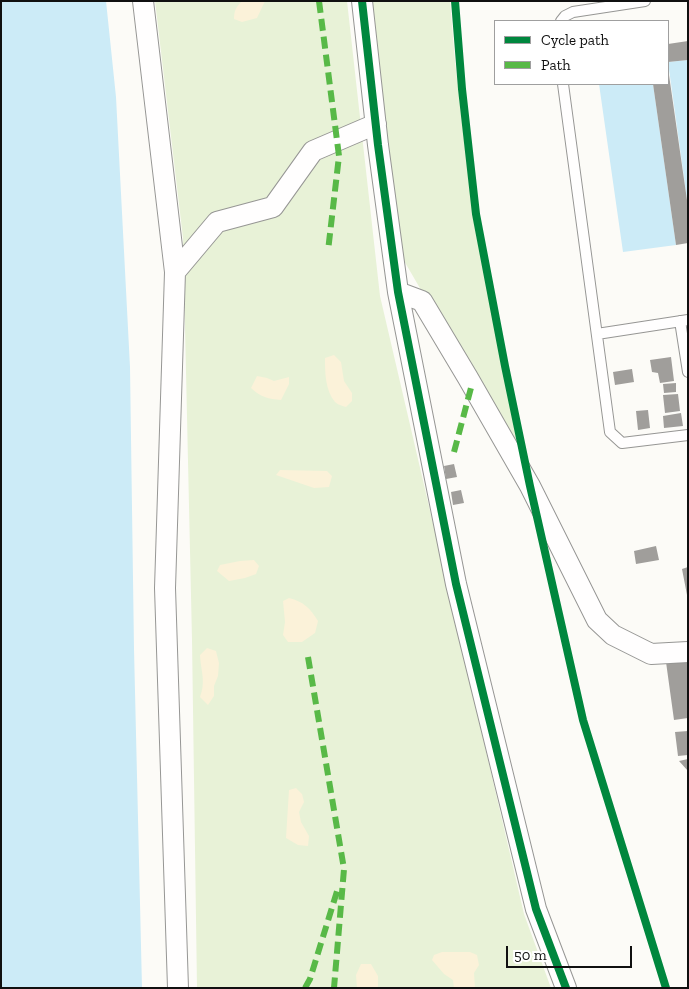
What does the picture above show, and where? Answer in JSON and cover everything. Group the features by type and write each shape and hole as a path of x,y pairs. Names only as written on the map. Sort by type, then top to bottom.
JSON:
{"street":[{"path":"143,1 175,272 165,588 178,988"},
{"path":"362,1 398,292 461,603 536,909 566,988"},
{"path":"175,272 217,222 273,207 312,151 376,124"},
{"path":"398,292 422,301 530,486 597,620 613,635 651,654 688,652"}],"lane":[{"path":"562,20 573,12 645,1"},
{"path":"563,85 610,432 622,443 688,435"},
{"path":"597,334 684,320 688,372"}],"green space":[{"path":"155,1 347,1 380,296 524,914 551,988 197,988 183,238"},
{"path":"372,1 450,1 473,218 521,462 403,259 391,205"}],"sand":[{"path":"242,1 265,1 257,18 242,22 234,19 234,14"},
{"path":"334,355 341,362 344,381 352,393 352,401 346,407 335,402 327,386 325,358"},
{"path":"257,376 274,381 289,377 289,384 281,400 265,397 251,388"},
{"path":"280,470 327,471 332,476 329,487 314,488 276,475"},
{"path":"254,560 259,566 256,574 245,578 229,581 217,571 220,565"},
{"path":"289,598 299,601 306,606 318,621 315,633 302,642 288,642 283,635 285,622 283,601"},
{"path":"207,648 216,651 219,663 214,696 208,705 200,697 203,681 200,655"},
{"path":"296,788 302,794 304,802 299,812 301,822 309,836 308,846 298,845 286,838 289,790"},
{"path":"442,952 470,952 477,955 479,965 474,973 475,988 454,988 453,980 444,974 432,960 434,955"},
{"path":"361,964 371,964 378,976 378,988 357,988 356,975"}],"water":[{"path":"1,1 106,1 116,97 130,367 142,988 1,988"},
{"path":"688,60 688,207 669,69 669,62"},
{"path":"599,85 653,85 676,245 623,252"}],"building":[{"path":"688,41 688,60 669,62 669,44"},
{"path":"669,75 688,207 688,243 676,245 653,85 669,85"},
{"path":"671,357 674,381 660,383 658,373 652,372 650,360"},
{"path":"632,369 634,382 615,385 613,372"},
{"path":"676,383 676,392 664,393 663,384"},
{"path":"678,394 680,411 665,413 663,395"},
{"path":"648,410 650,428 638,430 636,411"},
{"path":"681,413 683,426 664,428 663,416"},
{"path":"454,464 457,477 446,479 444,466"},
{"path":"461,490 464,503 453,505 451,492"},
{"path":"656,546 659,560 636,564 634,551"},
{"path":"688,567 688,595 687,595 682,569"},
{"path":"688,659 688,718 674,720 666,662"},
{"path":"688,731 688,755 678,756 675,732"},
{"path":"688,759 688,771 679,761"}],"marked path":[{"path":"319,1 339,156 328,251"},
{"path":"454,452 472,384"},
{"path":"308,657 344,869 334,988"},
{"path":"305,988 310,979 338,888"}],"cycle path":[{"path":"362,1 378,145 398,292 456,584 536,909 566,988"},
{"path":"455,1 462,89 476,214 530,486 583,720 666,988"}]}
